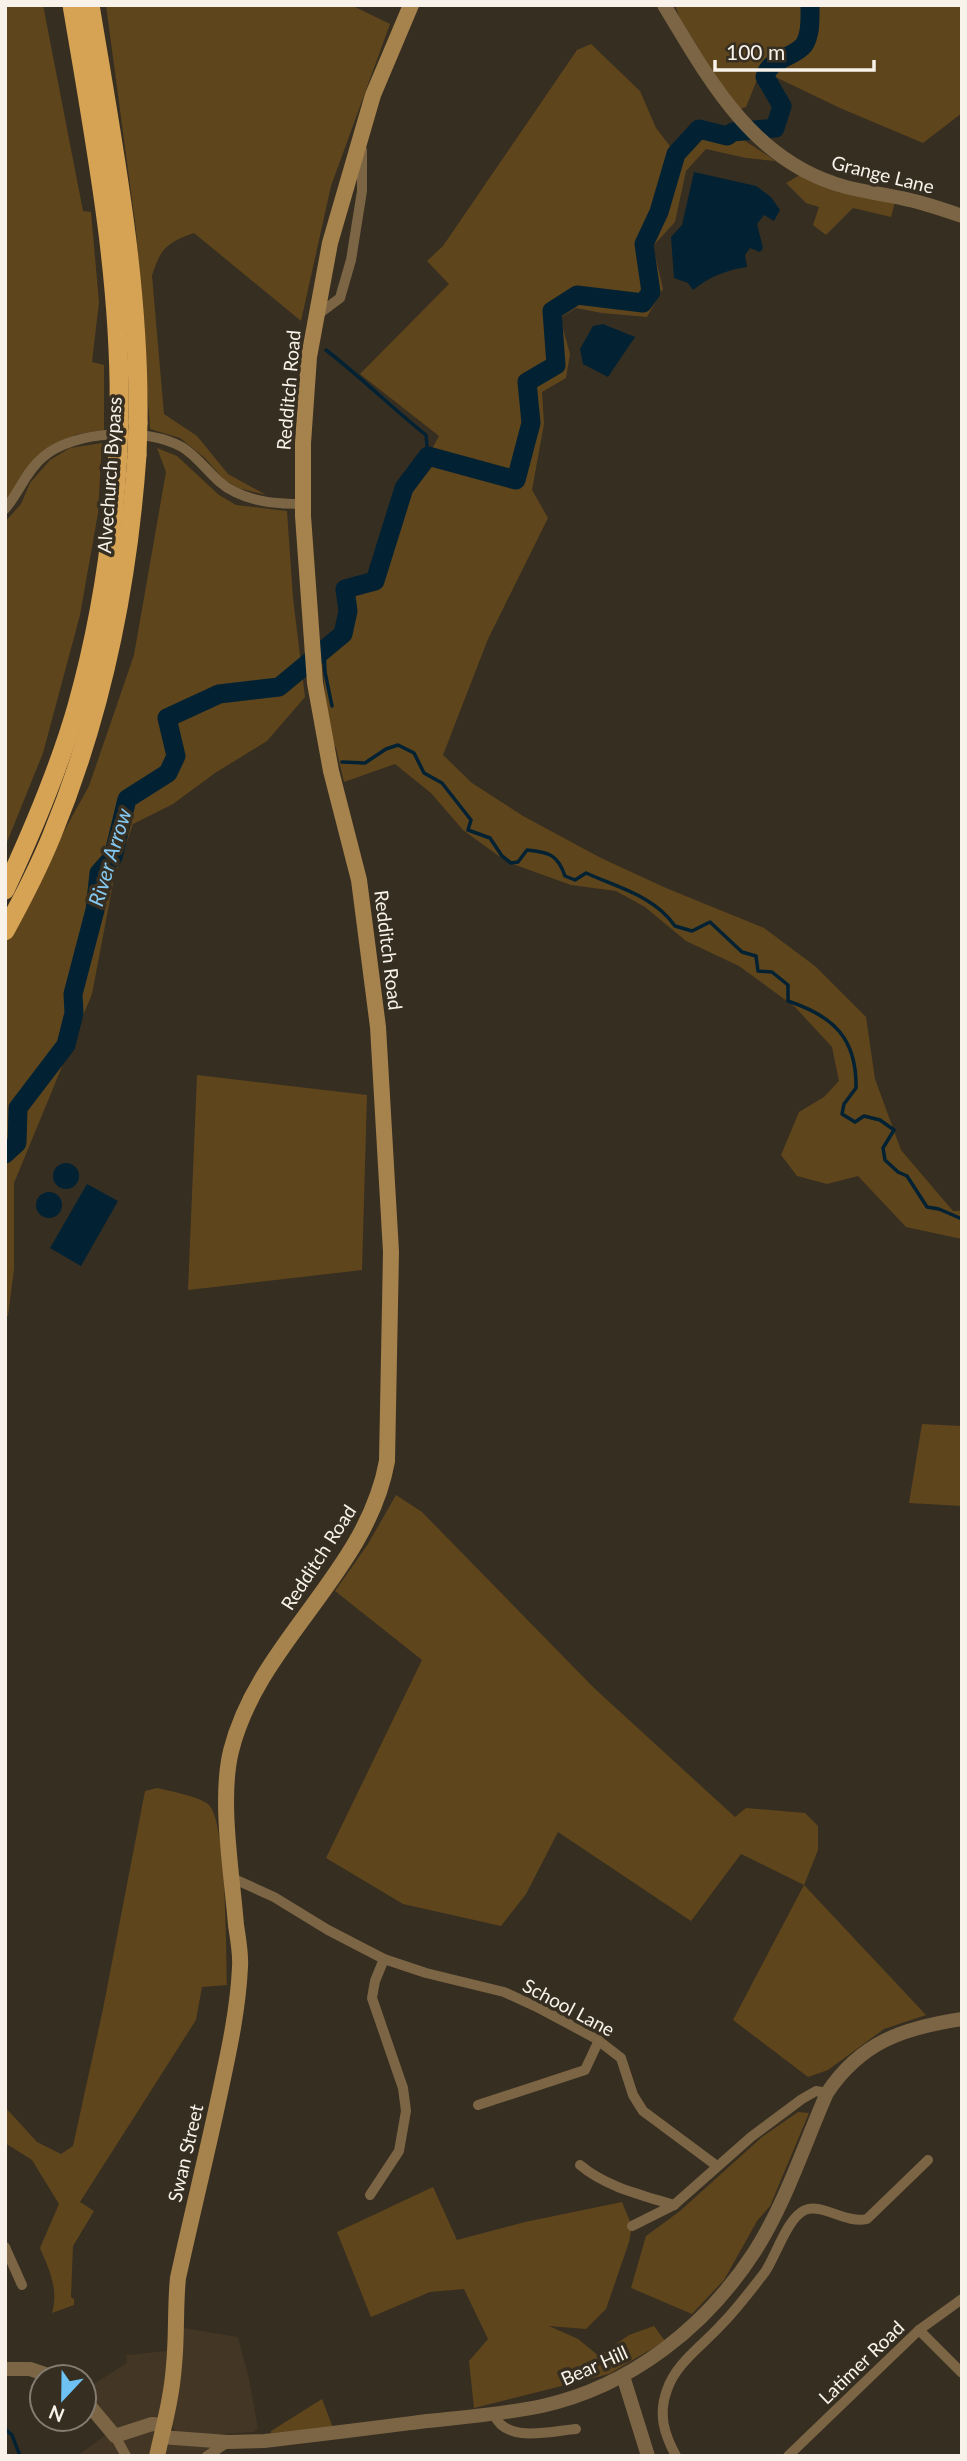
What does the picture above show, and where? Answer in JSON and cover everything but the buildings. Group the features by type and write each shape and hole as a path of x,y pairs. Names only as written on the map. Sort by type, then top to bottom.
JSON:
{"highway":[{"name":"Alvechurch Bypass","path":"72,5 113,262 120,372 129,422"},
{"name":"Alvechurch Bypass","path":"5,931 52,835 94,715 122,593 129,422 139,376 127,234 90,5"},
{"name":"Alvechurch Bypass","path":"5,890 37,822 77,706 103,591 128,455"}],"main road":[{"name":"Redditch Road","path":"232,1878 227,1796 230,1754 237,1729 263,1677 368,1523 382,1489 387,1461 391,1252 378,1027 359,880 331,771 315,683 304,504 305,404 315,317 330,243 362,133 390,52 411,5"},
{"name":"Swan Street","path":"157,2456 169,2406 174,2367 178,2278 232,2037 240,1965 232,1878"}],"street":[{"name":"Grange Lane","path":"664,5 714,86 742,123 787,160 818,178 849,188 937,207 962,216"},
{"path":"315,317 340,298 351,260 362,191 362,133"},
{"path":"5,509 43,457 66,443 103,435 153,437 172,443 189,452 219,482 236,493 265,502 304,504"},
{"name":"School Lane","path":"232,1878 274,1898 384,1959 426,1973 504,1992 599,2040 621,2058 633,2095 643,2111 717,2166"},
{"path":"370,2195 399,2151 406,2111 403,2088 372,1998 374,1981 384,1959"},
{"name":"Bear Hill","path":"115,2436 152,2424 162,2431 228,2442 273,2440 494,2414 561,2401 623,2376 666,2349 698,2321 732,2283 762,2239 785,2194 827,2093 856,2057 874,2045 913,2029 962,2020"},
{"path":"478,2105 585,2070 599,2040"},
{"path":"632,2226 674,2206 717,2166 802,2099 816,2091 827,2093"},
{"path":"676,2456 662,2419 663,2402 672,2378 743,2300 770,2264 777,2247 799,2214 809,2209 854,2221 867,2219 928,2161"},
{"path":"580,2165 590,2174 611,2184 674,2206"},
{"path":"762,2239 777,2247"},
{"path":"5,2247 22,2285"},
{"name":"Latimer Road","path":"788,2456 919,2330 962,2299"},
{"path":"919,2330 962,2373"},
{"path":"5,2369 28,2369"},
{"path":"623,2376 648,2456"},
{"path":"494,2414 501,2426 516,2433 576,2429"},
{"path":"98,2416 115,2436 126,2456"},
{"path":"207,2456 228,2442"}],"shaded area":[{"path":"5,5 43,5 83,211 91,212 99,302 92,362 104,365 104,430 78,434 58,442 5,501"},
{"path":"106,5 351,5 390,24 331,186 301,321 194,233 166,247 152,276 164,414 197,436 228,474 266,495 238,488 223,479 205,458 180,438 150,429 136,230"},
{"path":"675,5 962,5 962,113 923,143 840,108 761,70 746,107 737,110 680,19"},
{"path":"591,44 640,91 656,128 676,154 699,129 727,136 733,132 775,161 706,149 686,171 675,222 653,246 663,289 647,317 576,308 560,318 570,354 566,378 542,392 544,424 532,490 548,518 488,639 443,755 472,783 523,816 601,858 764,928 815,966 866,1017 875,1079 901,1150 953,1211 962,1211 962,1239 906,1227 858,1176 827,1184 797,1176 781,1155 799,1112 824,1097 839,1081 832,1047 795,1007 739,966 686,941 645,907 616,891 571,885 507,862 463,830 431,793 395,764 344,782 336,748 330,738 324,682 324,651 343,634 348,611 345,589 375,581 404,488 439,436 360,374 449,284 427,261 443,246 577,50"},
{"path":"800,175 895,202 891,217 853,208 826,235 813,225 819,207 806,203 786,183"},
{"path":"102,443 98,513 80,615 43,753 5,847 5,522 21,504 30,483 50,460 70,448"},
{"path":"157,448 177,456 219,495 236,505 287,511 293,598 305,697 267,741 215,773 173,804 133,824 114,878 92,994 14,1183 14,1269 8,1316 5,1316 5,938 89,786 134,655 166,472"},
{"path":"197,1075 367,1095 362,1270 188,1290"},
{"path":"922,1424 962,1426 962,1506 909,1503"},
{"path":"396,1495 422,1512 594,1688 735,1817 746,1808 805,1813 818,1826 818,1850 804,1885 741,1854 691,1921 558,1832 526,1894 501,1926 403,1904 326,1858 422,1660 335,1591 368,1544"},
{"path":"157,1788 203,1801 214,1815 222,1860 227,1985 202,1987 196,2020 80,2202 94,2211 73,2246 71,2297 74,2299 74,2305 52,2313 54,2288 40,2248 59,2204 32,2160 5,2143 5,2107 37,2142 61,2154 73,2146 103,2009 145,1791"},
{"path":"804,1885 926,2015 884,2029 828,2070 808,2077 733,2020"},
{"path":"798,2112 809,2113 770,2206 757,2221 724,2280 692,2314 631,2288 646,2236 680,2211 762,2137"},
{"path":"433,2187 457,2240 525,2222 622,2202 632,2226 606,2309 586,2329 549,2326 578,2339 599,2356 629,2335 654,2326 665,2341 609,2374 474,2408 469,2361 488,2339 464,2289 430,2292 371,2317 337,2232"},
{"path":"183,2328 238,2337 258,2428 254,2432 185,2436 175,2431 171,2425"},
{"path":"167,2351 165,2398 149,2456 77,2456 115,2428 98,2407 98,2381 127,2363 126,2355"},
{"path":"322,2399 333,2428 271,2434 271,2431"},
{"path":"170,2443 212,2444 210,2456 163,2456"}],"water":[{"path":"694,172 756,186 771,197 780,210 774,221 764,215 757,224 763,248 760,252 750,248 745,255 747,267 718,275 693,290 688,283 674,278 671,237 682,225"},
{"path":"603,324 635,337 608,377 583,364 580,349 593,326"},
{"path":"66,1163 75,1167 79,1176 75,1185 66,1189 57,1185 53,1176 57,1167"},
{"path":"87,1184 118,1201 81,1266 50,1248"},
{"path":"49,1192 58,1196 62,1205 58,1214 49,1218 40,1214 36,1205 40,1196"}],"waterway":[{"name":"River Arrow","path":"5,1154 17,1143 18,1108 66,1045 74,1013 73,994 95,910 99,873 113,857 127,799 168,773 176,756 167,718 219,694 279,687 343,634 348,611 345,589 375,581 404,488 428,456 516,480 531,423 527,382 556,365 552,311 577,295 643,303 651,292 644,244 659,212 676,154 699,129 727,136 733,132 775,128 782,106 765,77 771,66 804,45 809,31 810,5"},
{"path":"326,350 426,435 428,456"},
{"path":"324,651 332,706"},
{"path":"342,762 365,763 386,749 398,745 414,753 424,773 442,783 471,820 468,830 490,838 502,856 511,863 518,862 527,850 541,852 556,859 565,876 575,880 586,873 623,888 657,907 675,926 692,931 710,922 742,952 756,956 758,971 772,972 788,985 788,1001 818,1014 839,1031 852,1055 856,1088 844,1104 842,1114 855,1122 864,1116 880,1120 894,1130 883,1148 885,1160 907,1176 927,1207 962,1219"},
{"path":"5,2429 12,2435 20,2456"}]}
